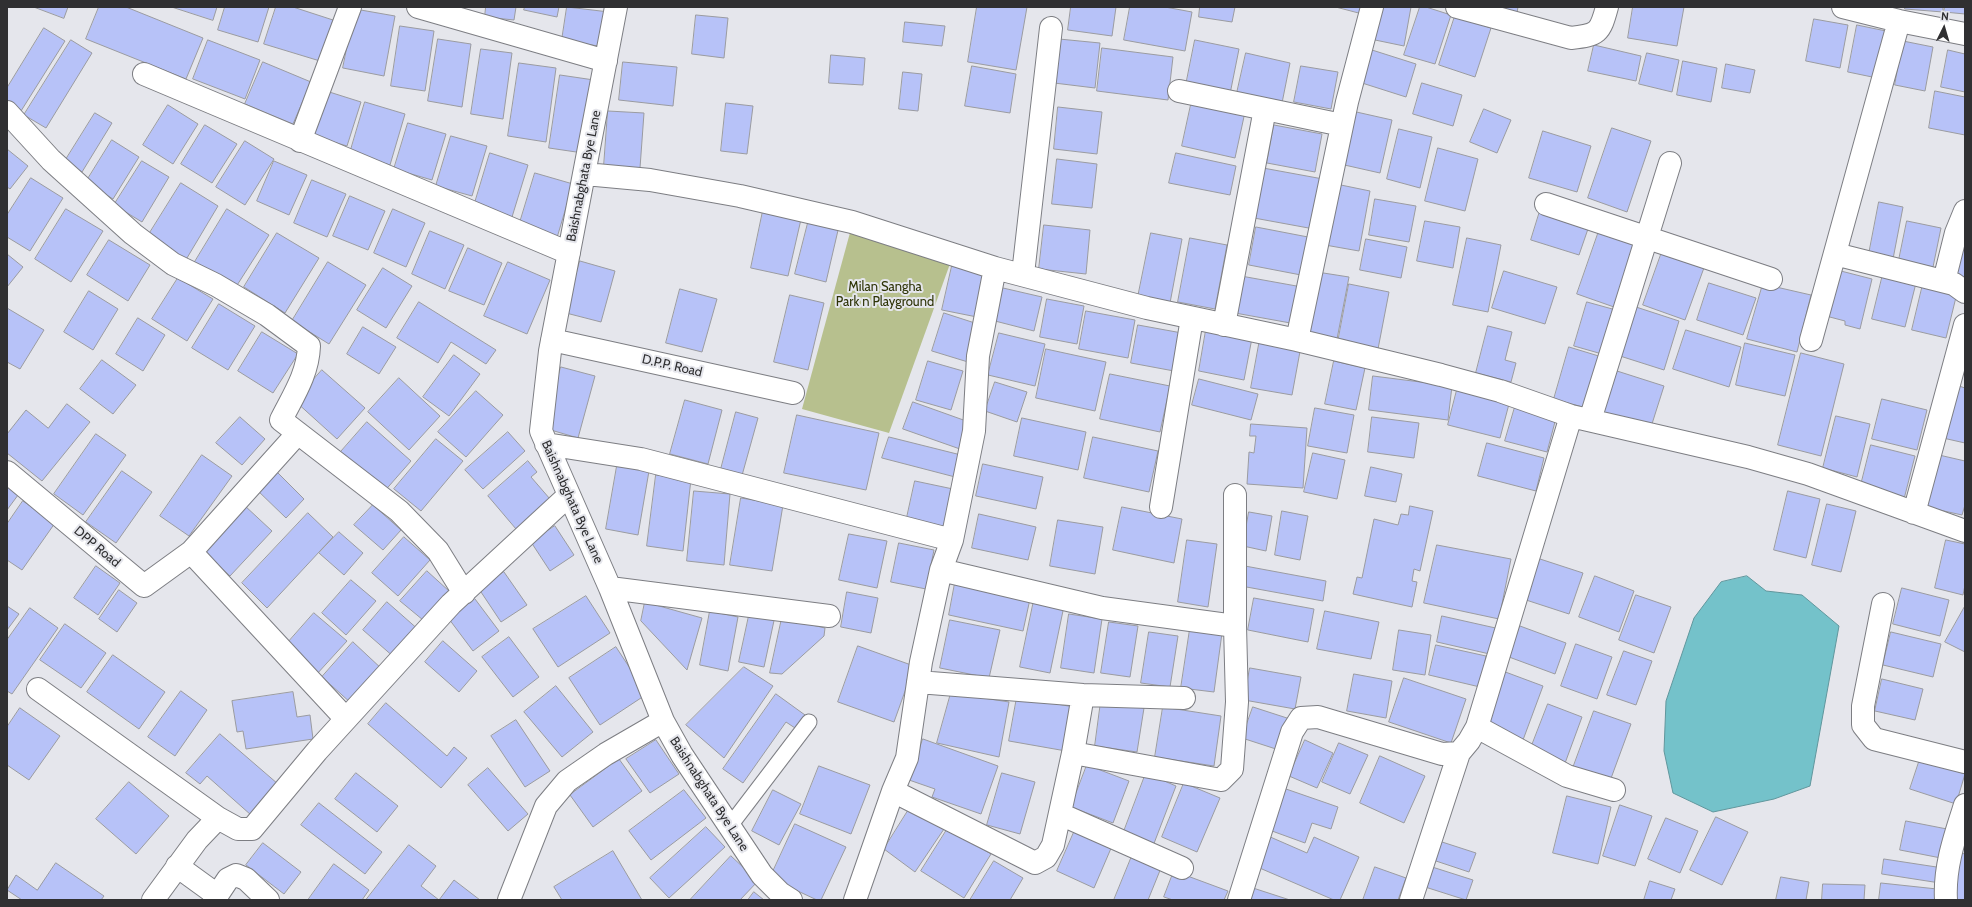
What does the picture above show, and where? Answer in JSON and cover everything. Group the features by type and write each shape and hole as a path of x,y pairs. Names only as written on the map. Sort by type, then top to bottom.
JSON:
{"street":[{"path":"300,141 350,7"},
{"path":"418,7 606,61"},
{"name":"Baishnabghata Bye Lane","path":"616,7 552,340 541,431 568,496 610,588 663,721 682,755 762,875 780,893 792,900"},
{"path":"1297,340 1342,125 1372,7"},
{"path":"1457,7 1571,38 1589,36 1601,27 1607,7"},
{"path":"1843,7 1899,21 1965,34"},
{"path":"1811,340 1899,21"},
{"path":"1023,274 1051,28"},
{"path":"144,74 569,253"},
{"path":"1179,91 1342,125"},
{"path":"1224,325 1265,109"},
{"path":"7,112 51,160 133,234 172,264 216,285 267,315 309,346 309,358 305,373 281,420 399,511 438,552 464,593"},
{"path":"1411,900 1459,752 1469,741 1477,727 1581,418 1647,237 1670,163"},
{"path":"585,174 650,180 770,203 852,222 994,268 1023,274 1147,308 1297,340 1441,375 1500,391 1581,418 1748,457 1808,474 1965,531"},
{"path":"1546,204 1771,279"},
{"path":"1944,281 1956,233 1965,211"},
{"path":"1835,254 1944,281 1954,284 1965,292"},
{"path":"855,900 893,791 907,758 918,682 941,570 952,540 974,431 978,356 994,268"},
{"path":"1161,507 1192,318"},
{"path":"1914,513 1965,325"},
{"name":"D.P.P. Road","path":"552,340 793,393"},
{"path":"298,434 191,552 346,719"},
{"path":"546,444 641,459 952,540"},
{"name":"DPP Road","path":"7,472 144,586 191,552"},
{"path":"1074,753 1221,780 1232,769 1237,702 1234,626 1235,495"},
{"path":"38,689 218,818 238,829 252,829 346,719 464,593 568,496"},
{"path":"941,570 1102,608 1234,626"},
{"path":"610,588 829,616"},
{"path":"1883,604 1863,706 1863,725 1874,739 1965,762"},
{"path":"918,682 1083,695 1184,698"},
{"path":"893,791 1035,863 1046,857 1053,845 1074,753 1083,695"},
{"path":"1239,900 1292,732 1300,718 1318,718 1442,754 1459,752"},
{"path":"509,900 546,806 566,781 606,754 663,721"},
{"path":"1477,727 1567,776 1614,790"},
{"path":"1946,900 1945,887 1951,848 1965,805"},
{"path":"1060,814 1182,868"},
{"path":"152,900 197,840 218,818"},
{"path":"178,866 215,897 228,879 236,875 246,879 268,900"}],"lane":[{"path":"729,826 809,722"}],"green space":[{"name":"Milan Sangha Park n Playground","path":"851,229 951,261 889,433 802,409"}],"water":[{"path":"1747,576 1766,591 1802,595 1839,626 1810,786 1774,799 1713,812 1673,793 1664,751 1666,701 1694,618 1721,582"}],"building":[{"path":"34,7 68,7 64,18"},
{"path":"99,7 126,7 203,38 186,79 86,39"},
{"path":"172,7 217,7 213,20"},
{"path":"225,7 269,7 258,42 218,30"},
{"path":"276,7 293,7 333,20 320,61 264,44"},
{"path":"486,7 516,7 514,20 485,17"},
{"path":"525,7 559,7 557,17 524,10"},
{"path":"567,7 609,12 604,47 562,40"},
{"path":"977,7 1027,7 1016,70 968,62"},
{"path":"1071,7 1116,7 1112,36 1068,30"},
{"path":"1130,7 1165,7 1192,12 1185,51 1124,40"},
{"path":"1200,7 1235,7 1232,22 1199,17"},
{"path":"1336,7 1366,7 1364,14"},
{"path":"1381,7 1411,7 1404,46 1375,40"},
{"path":"1420,7 1426,7 1451,15 1435,64 1404,55"},
{"path":"1480,7 1518,7 1517,13"},
{"path":"1633,7 1684,7 1677,46 1628,38"},
{"path":"1905,7 1943,7 1943,12 1905,9"},
{"path":"1945,7 1965,7 1965,14 1944,12"},
{"path":"355,9 395,16 384,76 343,68"},
{"path":"696,15 728,18 724,58 692,54"},
{"path":"1455,16 1491,28 1475,77 1439,65"},
{"path":"1814,19 1848,25 1840,68 1806,61"},
{"path":"905,22 945,26 942,46 903,42"},
{"path":"1857,25 1886,31 1877,78 1848,72"},
{"path":"400,26 434,31 425,91 391,86"},
{"path":"44,28 65,41 21,111 7,103 7,88"},
{"path":"438,39 471,44 462,107 428,101"},
{"path":"1059,39 1100,43 1095,88 1054,83"},
{"path":"71,40 92,53 46,128 24,115"},
{"path":"208,40 260,60 245,99 193,79"},
{"path":"1195,40 1239,49 1230,94 1186,85"},
{"path":"1903,41 1933,47 1925,91 1895,85"},
{"path":"1594,45 1641,56 1636,81 1588,71"},
{"path":"1102,48 1173,57 1168,100 1097,91"},
{"path":"481,49 512,53 503,119 471,114"},
{"path":"1372,50 1416,64 1406,97 1362,83"},
{"path":"1948,50 1965,54 1965,92 1941,87"},
{"path":"1246,53 1290,63 1282,103 1237,93"},
{"path":"1647,53 1679,60 1672,92 1639,84"},
{"path":"831,55 865,58 863,85 829,83"},
{"path":"1683,61 1717,68 1711,102 1677,95"},
{"path":"263,62 311,82 293,124 245,104"},
{"path":"623,62 677,67 673,106 619,100"},
{"path":"519,63 556,68 546,142 508,136"},
{"path":"1726,64 1755,70 1750,93 1722,88"},
{"path":"972,66 1016,74 1010,113 965,106"},
{"path":"1301,66 1338,72 1331,109 1294,102"},
{"path":"903,72 922,74 918,111 899,109"},
{"path":"560,75 594,80 583,153 549,148"},
{"path":"1422,83 1462,95 1453,126 1413,114"},
{"path":"323,90 361,102 347,146 310,135"},
{"path":"1935,91 1965,97 1965,135 1929,128"},
{"path":"1192,100 1245,112 1235,158 1182,146"},
{"path":"365,102 405,114 390,165 350,153"},
{"path":"726,103 753,106 747,154 721,151"},
{"path":"168,105 198,124 173,164 143,145"},
{"path":"1058,107 1102,112 1097,154 1054,149"},
{"path":"1484,109 1511,120 1497,153 1470,142"},
{"path":"608,111 644,113 640,168 604,166"},
{"path":"1352,111 1392,120 1380,173 1340,164"},
{"path":"95,113 112,123 82,172 65,161"},
{"path":"408,123 446,134 432,180 394,169"},
{"path":"205,125 237,144 212,183 181,164"},
{"path":"1274,125 1322,134 1315,172 1267,163"},
{"path":"1612,128 1651,141 1627,212 1588,198"},
{"path":"1399,129 1432,137 1420,188 1387,179"},
{"path":"1543,131 1591,146 1577,192 1529,178"},
{"path":"451,136 487,146 472,196 436,186"},
{"path":"112,140 139,157 113,199 86,182"},
{"path":"245,141 274,159 245,205 216,187"},
{"path":"1438,148 1478,159 1465,211 1425,201"},
{"path":"7,149 28,166 10,189 7,187"},
{"path":"490,153 528,165 512,217 474,206"},
{"path":"1176,153 1236,166 1230,195 1169,183"},
{"path":"1057,159 1097,164 1092,208 1052,204"},
{"path":"142,161 169,177 142,222 114,205"},
{"path":"274,161 307,175 289,215 257,201"},
{"path":"1263,168 1323,179 1314,229 1254,218"},
{"path":"535,173 573,184 556,241 518,229"},
{"path":"31,178 63,198 30,251 7,237 7,215"},
{"path":"312,180 346,194 327,237 294,223"},
{"path":"181,183 218,206 184,263 146,239"},
{"path":"1336,184 1370,191 1359,251 1325,245"},
{"path":"350,196 385,211 368,250 333,236"},
{"path":"1375,199 1416,206 1409,242 1369,235"},
{"path":"1879,202 1903,207 1893,259 1869,254"},
{"path":"764,206 802,215 788,276 751,268"},
{"path":"66,209 103,231 71,282 35,259"},
{"path":"227,209 269,235 234,290 193,265"},
{"path":"393,209 425,223 406,267 374,253"},
{"path":"1540,211 1589,226 1579,255 1531,240"},
{"path":"809,219 839,226 826,282 795,274"},
{"path":"1425,221 1460,227 1453,268 1417,261"},
{"path":"1907,221 1941,228 1933,267 1899,260"},
{"path":"1044,225 1090,230 1086,274 1039,269"},
{"path":"1256,227 1308,237 1301,275 1249,265"},
{"path":"1600,228 1637,241 1614,307 1577,294"},
{"path":"430,231 464,245 445,289 412,274"},
{"path":"277,233 319,258 285,313 244,287"},
{"path":"1151,233 1182,239 1170,303 1138,297"},
{"path":"1965,234 1965,281 1955,278"},
{"path":"1190,238 1227,245 1215,309 1178,302"},
{"path":"1467,238 1501,245 1488,312 1453,305"},
{"path":"1366,239 1407,247 1401,278 1360,270"},
{"path":"109,240 150,265 128,301 87,275"},
{"path":"468,248 502,263 484,305 449,291"},
{"path":"1663,249 1705,265 1685,320 1643,305"},
{"path":"7,254 23,267 7,287"},
{"path":"580,261 615,271 601,322 566,313"},
{"path":"328,262 366,285 329,344 292,321"},
{"path":"508,262 550,280 527,334 484,316"},
{"path":"952,266 987,274 977,317 942,310"},
{"path":"383,268 412,286 386,328 357,310"},
{"path":"1837,270 1872,279 1860,329 1845,325 1845,321 1826,316"},
{"path":"1504,271 1557,287 1545,324 1492,308"},
{"path":"1317,272 1349,277 1337,339 1306,333"},
{"path":"1883,274 1916,283 1905,327 1872,319"},
{"path":"1241,276 1302,287 1296,324 1235,313"},
{"path":"178,278 213,299 187,341 152,319"},
{"path":"1709,283 1756,298 1743,335 1697,320"},
{"path":"1349,284 1389,292 1378,349 1338,342"},
{"path":"1763,284 1811,295 1797,352 1747,339"},
{"path":"1923,284 1957,293 1946,338 1912,330"},
{"path":"1003,288 1042,297 1034,331 995,321"},
{"path":"680,289 717,299 702,352 666,343"},
{"path":"89,291 118,309 93,350 64,332"},
{"path":"790,295 824,303 808,370 774,362"},
{"path":"1047,299 1084,306 1077,344 1040,337"},
{"path":"419,302 496,350 486,364 451,342 438,363 397,338"},
{"path":"1587,302 1616,310 1602,354 1574,346"},
{"path":"219,304 255,326 228,370 192,348"},
{"path":"1636,307 1679,321 1664,370 1620,356"},
{"path":"7,308 44,330 20,369 7,362"},
{"path":"1086,311 1135,320 1128,358 1079,349"},
{"path":"944,313 981,325 968,362 932,351"},
{"path":"138,318 165,335 143,371 116,354"},
{"path":"1138,325 1182,333 1174,371 1131,363"},
{"path":"1488,326 1512,332 1505,360 1516,363 1511,382 1476,373"},
{"path":"363,327 396,347 379,374 347,354"},
{"path":"1206,330 1252,338 1244,380 1199,371"},
{"path":"1686,330 1741,347 1729,387 1673,369"},
{"path":"262,332 298,354 273,393 238,371"},
{"path":"999,333 1045,344 1035,386 988,375"},
{"path":"1260,339 1301,346 1292,395 1251,388"},
{"path":"1745,343 1795,355 1785,396 1736,385"},
{"path":"1569,347 1602,357 1586,408 1554,399"},
{"path":"1046,349 1106,362 1095,411 1036,398"},
{"path":"1801,353 1844,364 1821,456 1778,445"},
{"path":"454,355 480,374 449,416 423,397"},
{"path":"102,360 136,385 113,414 80,389"},
{"path":"928,361 963,371 951,410 916,400"},
{"path":"1334,361 1365,368 1356,410 1325,404"},
{"path":"561,367 595,376 578,438 544,428"},
{"path":"322,370 365,408 337,439 295,401"},
{"path":"1617,371 1664,386 1651,427 1604,412"},
{"path":"1110,374 1170,386 1160,432 1100,419"},
{"path":"1373,376 1452,386 1448,420 1369,410"},
{"path":"399,378 440,416 409,450 368,412"},
{"path":"1199,379 1258,394 1251,420 1192,405"},
{"path":"995,382 1027,392 1017,422 985,411"},
{"path":"1956,385 1965,388 1965,443 1943,438"},
{"path":"1457,390 1509,404 1500,438 1448,425"},
{"path":"476,391 503,415 466,457 438,432"},
{"path":"1882,399 1927,410 1917,450 1872,439"},
{"path":"685,400 722,410 708,464 670,454"},
{"path":"913,402 969,422 960,449 903,429"},
{"path":"67,404 90,422 42,481 7,453 7,434 26,410 48,428"},
{"path":"1515,407 1556,418 1547,452 1505,441"},
{"path":"1315,408 1354,415 1347,453 1308,446"},
{"path":"736,412 758,418 741,479 720,473"},
{"path":"797,415 879,433 866,490 784,473"},
{"path":"1836,416 1870,424 1857,477 1823,468"},
{"path":"240,417 265,439 242,465 216,443"},
{"path":"1372,417 1419,423 1414,458 1368,452"},
{"path":"1022,418 1086,432 1078,470 1014,456"},
{"path":"367,422 411,461 382,494 338,455"},
{"path":"1251,424 1307,428 1303,488 1247,484 1249,452 1254,453 1256,436 1250,436"},
{"path":"508,432 525,451 483,489 465,470"},
{"path":"96,434 126,455 83,515 54,494"},
{"path":"889,437 965,456 959,478 882,458"},
{"path":"1093,437 1158,451 1149,492 1084,478"},
{"path":"436,439 463,461 421,511 394,489"},
{"path":"1487,443 1544,458 1536,491 1478,476"},
{"path":"1871,445 1915,456 1904,499 1860,489"},
{"path":"1313,453 1345,460 1337,499 1304,492"},
{"path":"202,455 232,476 189,536 160,516"},
{"path":"1939,455 1965,461 1965,505 1962,515 1926,507"},
{"path":"528,461 537,472 531,477 550,499 516,529 488,496"},
{"path":"983,464 1043,477 1036,509 976,496"},
{"path":"617,466 649,471 638,535 606,529"},
{"path":"1371,467 1402,474 1396,502 1365,496"},
{"path":"274,469 304,499 286,518 255,488"},
{"path":"122,471 152,492 116,543 86,522"},
{"path":"656,475 691,479 683,551 647,546"},
{"path":"7,481 21,491 7,510"},
{"path":"915,481 953,489 944,531 906,522"},
{"path":"694,491 730,494 724,565 687,561"},
{"path":"1788,491 1820,499 1806,558 1774,550"},
{"path":"741,498 783,505 772,571 730,565"},
{"path":"23,501 55,523 22,570 7,560 7,524"},
{"path":"1827,504 1856,511 1841,572 1812,565"},
{"path":"244,505 272,531 230,576 202,550"},
{"path":"373,505 401,530 383,550 354,525"},
{"path":"1410,506 1433,511 1420,571 1414,569 1412,581 1417,582 1412,607 1353,594 1357,577 1362,578 1374,519 1398,525 1401,514 1408,515"},
{"path":"1122,507 1182,519 1174,563 1113,550"},
{"path":"1282,511 1308,516 1300,560 1275,555"},
{"path":"1249,512 1272,516 1266,551 1243,546"},
{"path":"308,513 333,537 267,608 242,583"},
{"path":"979,514 1036,527 1028,560 972,548"},
{"path":"1058,520 1103,527 1095,574 1050,566"},
{"path":"555,526 574,555 550,571 531,542"},
{"path":"339,532 363,553 344,575 319,553"},
{"path":"849,534 887,541 877,588 839,580"},
{"path":"404,537 430,560 398,596 372,573"},
{"path":"1187,540 1217,544 1208,607 1178,602"},
{"path":"1946,540 1965,544 1965,585 1963,595 1935,588"},
{"path":"899,543 934,550 926,589 891,582"},
{"path":"1437,545 1511,559 1499,619 1424,603"},
{"path":"1537,558 1583,573 1569,614 1523,599"},
{"path":"96,566 120,583 98,615 74,598"},
{"path":"1245,566 1326,581 1323,601 1241,586"},
{"path":"427,571 449,591 423,620 400,601"},
{"path":"504,572 527,605 501,622 479,589"},
{"path":"1595,576 1634,591 1619,632 1579,617"},
{"path":"351,580 376,601 346,635 322,613"},
{"path":"955,583 1030,599 1023,631 949,615"},
{"path":"1902,588 1949,600 1940,636 1893,624"},
{"path":"119,590 137,603 117,632 99,619"},
{"path":"847,592 878,598 871,633 841,627"},
{"path":"1636,595 1671,607 1654,653 1619,640"},
{"path":"586,596 610,633 558,667 533,629"},
{"path":"1254,598 1314,609 1308,642 1248,630"},
{"path":"475,599 499,631 473,651 449,619"},
{"path":"1034,600 1064,606 1050,673 1020,667"},
{"path":"387,602 420,631 395,658 363,630"},
{"path":"645,602 702,618 687,670 641,621"},
{"path":"7,606 19,614 7,630"},
{"path":"1965,606 1965,652 1945,642"},
{"path":"30,608 58,628 12,694 7,691 7,640"},
{"path":"710,611 738,617 728,671 700,665"},
{"path":"750,611 775,616 764,667 739,662"},
{"path":"1325,611 1379,622 1371,659 1317,649"},
{"path":"314,613 347,641 316,675 284,647"},
{"path":"1069,614 1102,619 1094,673 1061,668"},
{"path":"1442,616 1500,629 1494,655 1437,642"},
{"path":"782,618 825,628 824,636 782,674 770,673"},
{"path":"950,620 1000,630 989,678 940,668"},
{"path":"1109,622 1138,626 1130,677 1101,673"},
{"path":"65,624 106,653 81,688 40,660"},
{"path":"1520,626 1566,643 1555,674 1509,657"},
{"path":"1190,629 1222,633 1214,692 1181,688"},
{"path":"1399,630 1431,635 1425,675 1393,670"},
{"path":"1149,632 1178,636 1170,687 1141,683"},
{"path":"1891,632 1941,644 1933,677 1883,665"},
{"path":"509,637 539,677 513,697 482,657"},
{"path":"443,641 477,671 459,692 425,662"},
{"path":"353,642 383,670 352,704 322,677"},
{"path":"1576,644 1612,657 1597,699 1561,686"},
{"path":"1436,645 1486,656 1480,687 1429,675"},
{"path":"858,646 914,666 894,722 838,702"},
{"path":"616,647 647,694 600,725 569,678"},
{"path":"1624,651 1652,661 1636,705 1607,695"},
{"path":"113,655 165,692 139,729 87,692"},
{"path":"744,667 773,686 724,758 686,725"},
{"path":"1250,668 1301,677 1295,709 1244,700"},
{"path":"1500,670 1543,686 1523,740 1481,724"},
{"path":"1354,674 1392,681 1386,718 1347,711"},
{"path":"1404,678 1466,699 1451,743 1389,722"},
{"path":"1882,679 1923,689 1915,720 1875,711"},
{"path":"556,686 593,732 562,757 524,712"},
{"path":"181,691 207,710 175,756 148,737"},
{"path":"293,692 297,717 310,715 313,739 246,749 243,731 237,732 232,701"},
{"path":"951,693 1009,702 999,757 937,743"},
{"path":"776,694 805,715 795,728 786,722 743,783 723,769"},
{"path":"1017,697 1074,707 1066,751 1009,741"},
{"path":"1101,701 1144,708 1137,752 1095,746"},
{"path":"386,703 447,756 454,747 467,758 441,788 368,724"},
{"path":"1548,704 1582,717 1564,766 1529,753"},
{"path":"1163,707 1221,716 1214,766 1155,757"},
{"path":"1253,707 1290,719 1279,750 1242,738"},
{"path":"20,708 60,736 29,780 7,765 7,727"},
{"path":"1594,711 1631,724 1610,781 1573,768"},
{"path":"516,720 550,771 525,787 491,736"},
{"path":"220,734 278,784 251,815 207,776 200,784 186,773"},
{"path":"923,739 998,766 981,814 932,797 935,789 909,780"},
{"path":"656,740 679,774 650,793 626,759"},
{"path":"1305,740 1333,753 1317,788 1289,776"},
{"path":"1339,743 1368,755 1350,794 1322,782"},
{"path":"1380,756 1425,776 1404,823 1360,803"},
{"path":"619,759 642,791 593,827 570,795"},
{"path":"1920,759 1965,774 1956,804 1910,789"},
{"path":"1087,765 1129,781 1113,823 1071,807"},
{"path":"819,766 870,785 851,834 800,814"},
{"path":"488,768 528,814 508,831 468,785"},
{"path":"356,773 398,806 377,832 335,799"},
{"path":"1002,773 1035,782 1020,834 987,825"},
{"path":"1146,773 1176,786 1153,846 1123,834"},
{"path":"129,782 169,816 136,854 96,819"},
{"path":"1184,783 1220,798 1197,852 1162,837"},
{"path":"1286,789 1338,807 1331,829 1312,823 1305,843 1272,831"},
{"path":"684,790 706,818 651,860 629,831"},
{"path":"773,790 801,804 779,845 752,831"},
{"path":"1567,796 1611,807 1598,864 1553,853"},
{"path":"319,803 382,852 365,874 301,825"},
{"path":"1620,805 1652,816 1635,866 1603,856"},
{"path":"911,806 946,826 915,872 884,849"},
{"path":"1716,817 1748,832 1722,885 1690,870"},
{"path":"1666,818 1698,831 1680,873 1648,859"},
{"path":"1906,821 1947,829 1941,858 1900,850"},
{"path":"795,824 846,847 821,900 817,900 770,878"},
{"path":"706,827 725,847 669,898 650,878"},
{"path":"948,828 991,854 964,898 921,871"},
{"path":"1075,830 1112,846 1094,888 1057,871"},
{"path":"1268,836 1307,853 1314,837 1359,857 1340,900 1334,900 1255,866"},
{"path":"1439,841 1476,853 1469,872 1433,860"},
{"path":"263,843 301,872 284,894 246,865"},
{"path":"409,845 436,866 421,886 439,900 366,900"},
{"path":"613,851 642,900 562,900 554,887"},
{"path":"1961,853 1965,854 1965,900 1952,900"},
{"path":"731,856 758,881 740,900 690,900"},
{"path":"1132,856 1161,868 1148,900 1114,900"},
{"path":"1884,859 1943,868 1940,883 1882,874"},
{"path":"994,861 1023,878 1010,900 970,900"},
{"path":"56,863 104,896 101,900 22,900 7,890 16,875 37,890"},
{"path":"334,864 369,890 362,900 308,900"},
{"path":"1429,866 1473,880 1466,900 1422,886"},
{"path":"1375,867 1406,878 1398,900 1363,900"},
{"path":"1174,871 1228,891 1224,900 1173,900 1164,897"},
{"path":"1781,877 1809,882 1806,900 1776,900"},
{"path":"454,880 480,900 439,900"},
{"path":"1650,881 1675,889 1671,900 1644,900"},
{"path":"1881,883 1937,889 1935,900 1879,900"},
{"path":"1823,884 1865,885 1864,900 1822,900"},
{"path":"1253,888 1290,900 1249,900"},
{"path":"754,892 764,900 748,900"}]}
